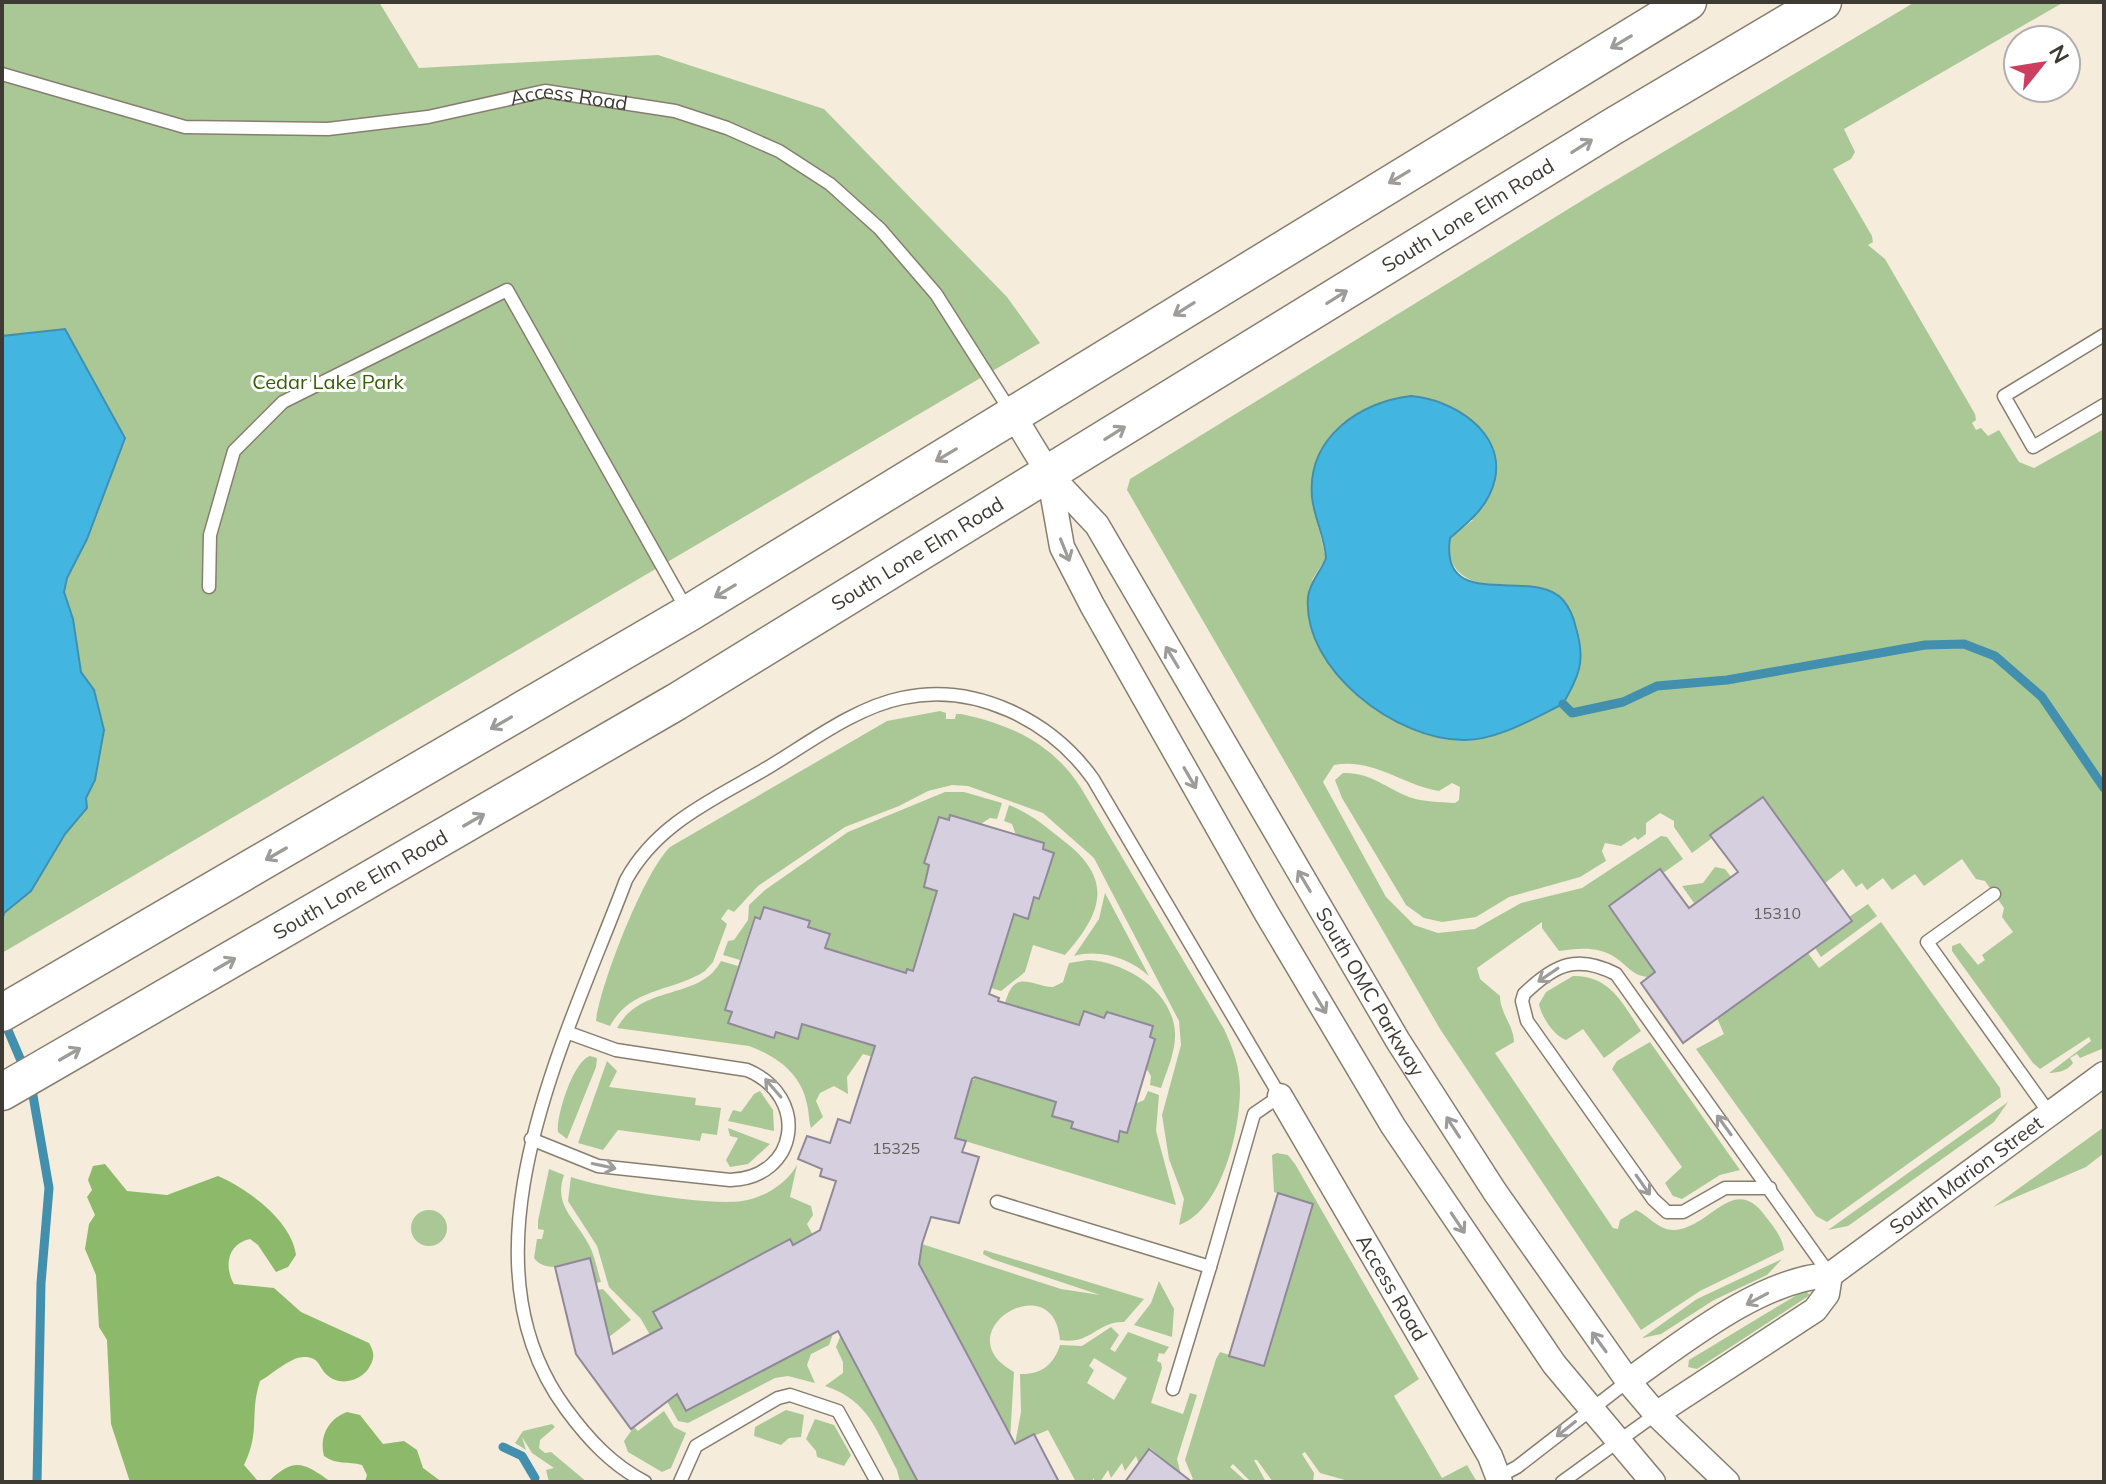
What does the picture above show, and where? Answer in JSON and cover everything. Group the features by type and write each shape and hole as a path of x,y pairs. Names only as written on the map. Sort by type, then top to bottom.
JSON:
{"main road":[{"path":"2,1013 689,613 1688,2"},
{"name":"South Lone Elm Road","path":"2,1092 676,702 1612,127 1823,2"}],"street":[{"name":"South OMC Parkway","path":"1013,415 1049,474 1097,525 1398,1041 1561,1289 1656,1414 1727,1482"},
{"name":"South OMC Parkway","path":"1049,474 1062,547 1267,914 1393,1126 1554,1364 1653,1482"},
{"name":"South Marion Street","path":"1628,1381 1708,1325 1790,1282 1830,1275 2104,1074"},
{"name":"Access Road","path":"1280,1096 1490,1456 1499,1479"},
{"name":"South Marion Street","path":"1656,1414 1815,1310 1827,1294 1830,1275"}],"lane":[{"name":"Access Road","path":"2,74 185,127 328,129 428,117 545,91 675,111 727,128 779,151 830,184 880,229 936,294 1013,415"},
{"path":"209,587 210,535 234,451 283,402 507,290 689,613"},
{"path":"2104,335 2004,396 2033,447 2104,405"},
{"path":"645,1482 627,1473 597,1447 577,1424 540,1367 526,1328 520,1297 518,1240 531,1139 626,880 637,860 669,826 850,720 900,698 945,694 968,697 1016,714 1062,741 1078,758 1280,1096 1254,1114 1173,1389"},
{"path":"1994,894 1927,942 2050,1114"},
{"path":"1770,1188 1725,1188 1683,1212 1667,1212 1653,1199 1527,1021 1522,1011 1524,994 1571,962 1585,961 1616,974 1770,1188 1830,1275"},
{"path":"531,1139 598,1166 730,1180 749,1180 765,1171 785,1148 789,1117 785,1102 763,1077 747,1070 616,1050 569,1033"},
{"path":"997,1202 1210,1267"},
{"path":"1499,1479 1628,1381"},
{"path":"680,1482 696,1446 778,1398 790,1395 838,1411 877,1482"},
{"path":"1562,1482 1656,1414"}],"green space":[{"name":"Cedar Lake Park","path":"2,2 379,2 419,68 658,55 824,109 1007,297 1040,343 2,953"},
{"path":"1915,2 2064,2 2026,24 2002,24 2002,38 1844,129 1855,152 1851,159 1833,169 1872,236 1873,242 1868,245 1885,259 1975,414 1976,420 1972,423 1976,430 1981,428 1988,436 1999,430 2019,462 2034,468 2104,429 2104,1048 2080,1058 2077,1054 2070,1058 2073,1063 2070,1066 2059,1072 2049,1073 2091,1041 2089,1037 2040,1069 2033,1063 1952,951 1952,946 1960,943 1978,965 1985,960 1982,955 2013,932 2002,917 2004,908 1985,881 1976,879 1962,859 1924,886 1915,874 1892,890 1883,878 1867,890 1862,883 1856,887 1843,869 1825,883 1763,797 1711,834 1712,838 1692,853 1674,827 1674,821 1660,813 1646,823 1646,834 1638,840 1635,837 1621,846 1605,843 1602,851 1606,861 1580,877 1509,897 1476,917 1442,922 1424,918 1406,905 1342,798 1335,780 1343,773 1353,773 1378,781 1414,799 1432,802 1455,803 1459,800 1460,787 1452,783 1439,791 1362,765 1334,765 1323,782 1386,897 1414,925 1438,933 1475,929 1521,903 1582,888 1661,836 1667,837 1683,859 1663,873 1660,870 1609,906 1656,972 1649,977 1635,973 1603,951 1559,951 1542,928 1542,922 1477,968 1480,979 1500,996 1512,1030 1514,1042 1495,1053 1613,1228 1618,1229 1620,1220 1636,1210 1663,1228 1674,1230 1699,1221 1732,1201 1743,1199 1754,1204 1780,1236 1784,1250 1700,1291 1641,1330 1440,1029 1127,490 1130,479 1596,192","holes":["1316,518 1473,520 1450,538 1450,556 1456,568 1466,577 1494,586 1543,589 1563,704 1517,727 1466,740 1312,580 1326,558"]},
{"path":"940,711 946,713 946,719 955,719 956,714 961,714 1014,730 1044,748 1070,772 1224,1029 1240,1081 1237,1126 1226,1167 1217,1186 1194,1217 1179,1225 1184,1199 1169,1159 1162,1115 1181,1045 1179,1021 1094,858 1043,813 968,786 952,785 928,791 845,827 758,886 734,912 728,909 721,919 727,924 713,962 705,971 641,997 619,1013 610,1026 596,1021 606,982 636,904 670,847 887,721"},
{"path":"945,792 964,792 1002,803 997,819 990,818 981,824 951,815 949,820 939,818 924,863 929,865 924,886 937,891 913,971 907,970 905,978 902,971 857,957 842,959 844,953 825,948 829,935 764,908 760,919 754,917 740,960 723,955 728,941 734,940 748,920 749,905 765,890 848,832"},
{"path":"1009,805 1038,821 1081,856 1091,870 1097,897 1088,925 1065,955 1033,945 1025,972 1001,991 991,988 1014,914 1027,919 1034,897 1040,898 1054,853 1043,849 1044,843 1016,835 1012,824 1004,821"},
{"path":"1715,867 1725,869 1731,877 1694,903 1682,886 1703,883"},
{"path":"1105,893 1149,976 1132,964 1114,957 1094,954 1074,956 1099,919"},
{"path":"1868,904 1877,916 1821,957 1815,948 1851,922 1849,917"},
{"path":"1881,922 2000,1088 2001,1097 1827,1222 1816,1216 1696,1049 1724,1034 1717,1018 1808,953 1819,968"},
{"path":"1088,960 1117,966 1131,973 1156,991 1165,1003 1172,1017 1175,1039 1161,1088 1150,1085 1151,1076 1146,1068 1154,1038 1107,1012 1104,1018 1084,1011 1079,1025 1005,1003 1013,986 1019,982 1053,987 1063,982 1069,963"},
{"path":"721,961 738,966 726,1010 732,1012 729,1023 774,1037 776,1032 798,1038 802,1024 879,1047 876,1058 863,1054 847,1077 848,1094 834,1086 820,1093 816,1101 823,1117 811,1128 799,1083 786,1067 769,1055 749,1046 617,1028 641,1004 699,982 712,974"},
{"path":"1573,976 1597,980 1606,986 1621,1001 1641,1031 1604,1058 1583,1029 1566,1040 1561,1038 1545,1020 1540,1009 1539,1004 1546,992"},
{"path":"1650,1042 1740,1170 1720,1175 1682,1199 1673,1196 1665,1183 1682,1167 1612,1069 1617,1061"},
{"path":"590,1056 597,1058 596,1067 567,1139 558,1132 563,1102 572,1077"},
{"path":"607,1061 617,1071 609,1087 696,1098 695,1105 721,1108 717,1135 702,1133 700,1141 618,1130 603,1150 578,1143"},
{"path":"977,1071 979,1078 1024,1093 1039,1090 1038,1096 1056,1102 1052,1116 1073,1122 1072,1128 1117,1142 1135,1104 1144,1100 1148,1091 1159,1095 1156,1131 1176,1205 955,1138 956,1074 974,1080"},
{"path":"760,1091 773,1110 774,1131 728,1121 733,1110 741,1112 754,1094"},
{"path":"2008,1102 1994,1122 1848,1226 1828,1230"},
{"path":"2104,1127 2104,1153 2086,1167 1993,1207"},
{"path":"728,1128 770,1144 748,1164 730,1167 726,1160 738,1138 730,1136"},
{"path":"1272,1155 1288,1155 1295,1164 1419,1379 1394,1396 1442,1478 1467,1465 1477,1482 1352,1482 1320,1473 1305,1452 1302,1454 1314,1473 1313,1482 1273,1482 1254,1460 1266,1482 1251,1482 1233,1464 1230,1467 1247,1482 1188,1482 1193,1479 1185,1460 1216,1359 1220,1352 1264,1366 1313,1204 1274,1192"},
{"path":"105,1164 127,1191 167,1195 218,1176 242,1189 277,1218 293,1242 296,1255 288,1267 276,1272 258,1245 250,1239 242,1242 230,1257 229,1270 234,1284 274,1288 301,1312 371,1346 373,1357 370,1366 350,1381 332,1379 316,1361 304,1357 287,1363 260,1381 254,1432 244,1465 257,1480 268,1482 130,1482 111,1424 107,1340 99,1327 96,1275 85,1249 89,1224 95,1215 87,1197 92,1190 88,1180 93,1166"},
{"path":"797,1165 790,1197 811,1206 813,1215 807,1224 816,1241 793,1245 789,1239 725,1273 710,1290 706,1283 653,1312 662,1328 650,1335 641,1319 609,1287 597,1246 568,1201 571,1177 656,1195 705,1201 742,1201 774,1189"},
{"path":"549,1169 564,1175 561,1195 564,1204 591,1249 601,1282 596,1283 589,1258 553,1267 534,1258 537,1239 542,1239 544,1230 538,1229 538,1221"},
{"path":"429,1210 442,1215 447,1228 442,1241 429,1246 416,1241 411,1228 416,1215"},
{"path":"922,1244 1061,1289 1100,1295 992,1259 983,1254 984,1250 1144,1299 1124,1322 1107,1325 1071,1341 1060,1340 1053,1318 1040,1307 1024,1306 1008,1312 995,1324 990,1340 995,1356 1014,1372 1010,1440 929,1282 917,1275"},
{"path":"1782,1259 1767,1275 1714,1300 1661,1334 1642,1338 1697,1299"},
{"path":"1159,1281 1174,1309 1172,1337 1134,1325 1151,1303"},
{"path":"603,1289 631,1320 609,1337 597,1290"},
{"path":"1805,1290 1810,1295 1697,1369 1688,1367 1689,1360"},
{"path":"1111,1327 1119,1335 1110,1349 1115,1352 1128,1332 1169,1347 1164,1354 1159,1353 1157,1361 1162,1368 1151,1403 1183,1414 1190,1393 1197,1395 1177,1459 1181,1475 1178,1477 1172,1467 1150,1448 1139,1464 1136,1456 1125,1471 1122,1463 1111,1478 1108,1470 1100,1482 1094,1482 1094,1478 1091,1482 1076,1482 1048,1430 1015,1444 1021,1412 1020,1374 1034,1373 1045,1367 1060,1345 1082,1346","holes":["1094,1358 1127,1378 1114,1400 1087,1383 1094,1370 1089,1366"]},
{"path":"823,1331 833,1334 829,1345 811,1354 807,1365 815,1383 788,1376 775,1378 688,1423 678,1421 654,1378 664,1368 687,1411"},
{"path":"840,1337 851,1340 846,1346 918,1482 900,1482 897,1470 870,1419 852,1400 825,1386 843,1373 843,1362 836,1347"},
{"path":"786,1410 804,1415 801,1437 789,1438 781,1445 754,1436 755,1427"},
{"path":"664,1411 674,1427 686,1433 671,1468 662,1472 628,1452 624,1441 634,1427 638,1431"},
{"path":"347,1412 360,1415 383,1444 404,1441 417,1450 423,1468 442,1482 365,1482 367,1475 362,1465 338,1462 324,1456 326,1430 335,1419"},
{"path":"815,1419 834,1425 851,1455 844,1466 817,1457 806,1439"},
{"path":"552,1424 555,1427 540,1440 539,1448 545,1453 551,1452 587,1482 549,1482 546,1470 554,1468 532,1453 522,1437 526,1450 515,1443 523,1431"},
{"path":"299,1465 331,1482 268,1482 285,1469"}],"water":[{"path":"65,329 125,438 64,592 73,619 81,672 94,690 104,730 95,780 86,798 87,808 65,834 31,891 4,913 2,921 2,336"},
{"path":"1411,396 1427,398 1458,411 1483,432 1492,446 1496,462 1492,489 1471,519 1450,538 1451,561 1459,575 1473,582 1549,591 1567,606 1579,640 1579,668 1563,704 1516,727 1477,739 1438,737 1384,714 1337,675 1320,650 1310,624 1309,591 1326,558 1312,497 1318,457 1327,441 1356,415 1373,406"}],"building":[{"path":"1763,797 1852,921 1683,1043 1641,983 1655,972 1609,906 1660,869 1689,908 1738,872 1710,835"},
{"path":"950,815 1044,843 1043,849 1054,853 1039,899 1034,897 1028,919 1014,914 989,994 999,998 998,1001 1079,1025 1084,1011 1104,1018 1107,1012 1153,1026 1150,1037 1155,1039 1127,1133 1120,1131 1118,1142 1071,1128 1073,1122 1052,1116 1056,1102 975,1077 972,1079 955,1138 966,1141 962,1152 979,1157 959,1223 931,1217 922,1244 919,1264 1015,1444 1034,1434 1059,1482 918,1482 838,1331 686,1411 677,1394 631,1429 576,1354 555,1267 590,1258 613,1354 662,1328 653,1312 790,1239 793,1245 820,1230 836,1181 820,1176 822,1169 798,1159 807,1136 830,1143 838,1119 850,1123 875,1046 802,1024 798,1039 776,1032 774,1038 728,1023 732,1012 725,1010 755,917 760,919 764,907 810,921 808,927 830,934 825,948 906,973 907,969 913,971 937,891 924,887 929,865 924,863 939,817 949,820"},
{"path":"1278,1193 1313,1204 1264,1366 1229,1356"},
{"path":"1149,1449 1192,1482 1125,1482"}],"waterway":[{"path":"1563,704 1572,713 1623,702 1657,686 1727,680 1925,645 1964,644 1995,656 2042,697 2104,788"},
{"path":"4,1021 25,1070"},
{"path":"31,1084 49,1188 41,1283 37,1482"},
{"path":"503,1447 522,1456 535,1478"}]}
